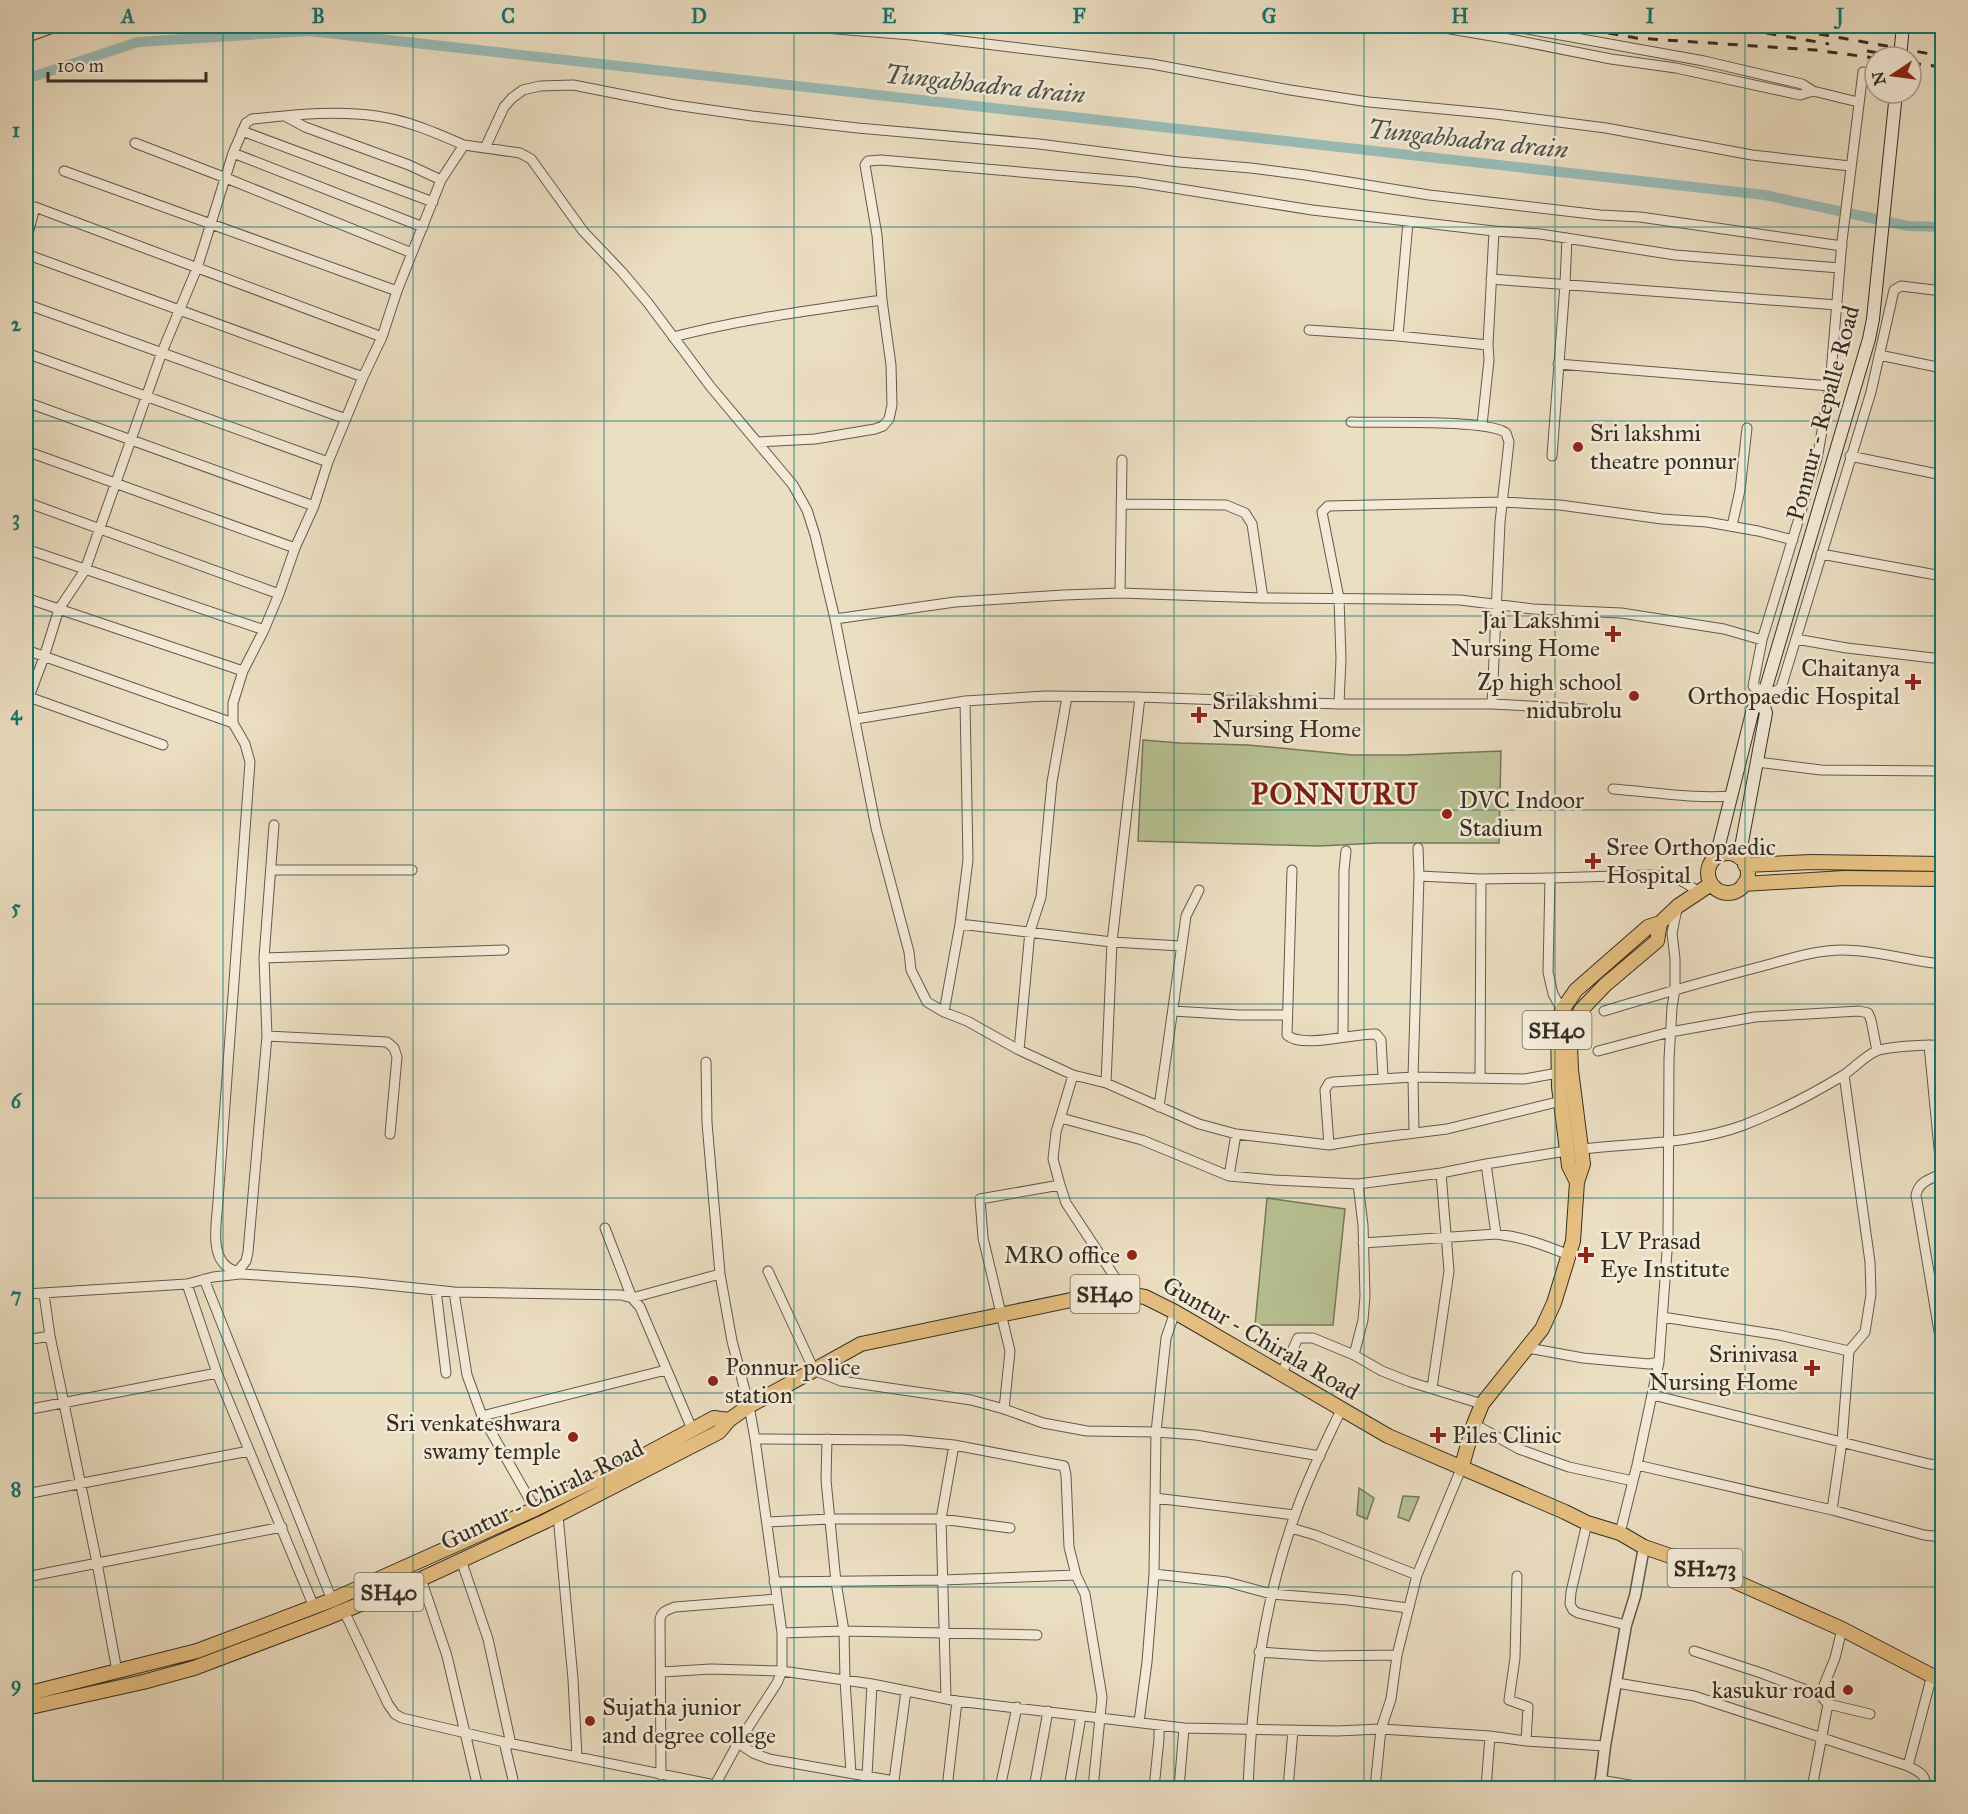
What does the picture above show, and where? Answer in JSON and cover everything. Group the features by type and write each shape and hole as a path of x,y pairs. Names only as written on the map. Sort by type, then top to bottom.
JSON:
{"main road":[{"path":"1901,45 1903,26"},
{"name":"Ponnur - Repalle Road","path":"1716,857 1753,709 1765,690 1869,339 1895,105"},
{"name":"Ponnur - Repalle Road","path":"1742,861 1766,713 1765,690"},
{"path":"1742,861 1747,875 1744,884 1737,891 1728,893 1718,891 1711,884 1708,869 1716,857 1730,854 1742,861 1942,864"},
{"path":"1744,884 1844,878 1942,879"},
{"name":"SH40","path":"1577,1182 1569,1166 1566,1151 1558,1073 1558,1028 1562,1010 1576,990 1648,927 1660,923 1678,906 1711,884"},
{"name":"SH40","path":"1461,1469 1482,1404 1542,1329 1554,1303 1569,1256 1577,1182 1583,1164 1570,1070 1570,1046 1574,1026 1581,1010 1605,985 1657,941 1660,923"},
{"name":"Guntur - Chirala Road","path":"26,1708 143,1682 194,1668 421,1579 558,1515 719,1432 729,1420 749,1406 861,1344 1095,1295 1121,1293 1145,1297 1175,1312 1388,1436 1587,1523 1620,1533 1644,1547 1700,1566 1842,1629 1937,1678"},
{"name":"Guntur - Chirala Road","path":"26,1694 197,1651 332,1600 535,1509 626,1465 714,1418 729,1420"}],"street":[{"path":"26,37 56,26"},
{"path":"800,26 946,39 1152,64 1290,90 1370,102 1606,128 1752,155 1850,166"},
{"path":"1433,26 1620,61 1676,68 1800,95 1813,92"},
{"path":"1510,26 1715,63 1802,84 1813,92 1858,102"},
{"path":"1527,42 1531,29"},
{"path":"1620,61 1623,46"},
{"path":"1712,76 1715,63"},
{"path":"1863,72 1850,166 1830,386 1817,459 1762,640 1753,686 1777,692 1781,688 1871,392 1893,290 1901,286 1942,291"},
{"path":"487,148 499,116 512,98 524,90 540,86 573,85 675,105 752,116 1019,142 1179,162 1251,168 1429,195 1600,215 1640,217 1842,244"},
{"path":"163,745 27,699 44,657 59,609 85,570 162,352 197,268 233,153 246,123 252,118 322,113 376,116 410,124 464,145 520,153 531,159 583,231 622,272 710,386 793,485 807,510 815,535 856,719 876,828 909,952 911,970 927,1002 1073,1075 1106,1083 1199,1124 1236,1134 1329,1145 1447,1129 1562,1101"},
{"path":"285,116 305,127 409,165 441,180"},
{"path":"242,131 433,202"},
{"path":"135,143 412,254"},
{"path":"237,1271 222,1260 217,1251 218,1201 250,762 245,744 233,723 233,703 243,671 264,630 314,506 328,462 382,337 397,291 441,180 464,145"},
{"path":"233,153 423,227"},
{"path":"757,442 815,439 883,426 889,419 892,405 891,364 882,300 877,235 865,165 868,161 873,160 1136,182 1312,210 1408,222 1540,234 1675,255 1840,268"},
{"path":"64,171 397,291"},
{"path":"26,241 35,207 382,337"},
{"path":"1398,336 1408,222"},
{"path":"1482,425 1489,360 1494,231"},
{"path":"1552,456 1567,238"},
{"path":"26,254 363,377"},
{"path":"1491,279 1837,305"},
{"path":"674,337 769,316 882,300"},
{"path":"26,304 346,419"},
{"path":"1309,330 1488,345"},
{"path":"26,353 328,462"},
{"path":"1879,355 1942,368"},
{"path":"1558,364 1830,386"},
{"path":"26,402 314,506"},
{"path":"1351,423 1482,425 1501,429 1508,438 1502,502 1492,704"},
{"path":"1732,526 1740,490 1747,428"},
{"path":"26,451 295,549"},
{"path":"1850,456 1942,475"},
{"path":"1120,593 1122,459"},
{"path":"26,502 279,594"},
{"path":"1340,704 1339,598 1322,512 1328,506 1502,502 1560,505 1662,519 1707,522 1793,540"},
{"path":"1121,504 1226,505 1245,513 1252,524 1263,598"},
{"path":"26,549 264,630"},
{"path":"1821,554 1942,576"},
{"path":"835,619 955,602 1120,593 1263,598 1460,600 1533,609 1621,614 1680,621 1724,629 1762,640"},
{"path":"26,598 243,671"},
{"path":"1796,639 1942,659"},
{"path":"26,650 233,723"},
{"path":"856,719 965,701 1067,697 1140,697 1340,704 1492,704 1584,709"},
{"path":"1019,1050 1030,931 1041,897 1052,782 1067,697"},
{"path":"1106,1083 1112,942 1140,697"},
{"path":"944,1012 960,924 968,860 965,701"},
{"path":"1757,762 1821,770 1942,771"},
{"path":"1613,789 1707,798 1732,796"},
{"path":"237,1271 246,1261 248,1252 267,1036 264,958 274,825"},
{"path":"1414,1134 1418,848"},
{"path":"1343,1037 1346,851"},
{"path":"272,870 412,870"},
{"path":"1293,870 1287,1035 1292,1039 1307,1041 1371,1034 1379,1037 1383,1077"},
{"path":"1419,876 1481,879 1672,876 1686,882 1698,892"},
{"path":"1480,1077 1481,879"},
{"path":"1550,879 1548,972 1553,994 1562,1010"},
{"path":"1159,1107 1186,916 1199,890"},
{"path":"1620,1533 1659,1362 1668,1238 1670,1032 1675,990 1672,933 1678,906"},
{"path":"960,924 1112,942 1181,946"},
{"path":"264,958 504,950"},
{"path":"1604,1011 1790,959 1829,951 1845,950 1942,964"},
{"path":"1173,1011 1287,1015"},
{"path":"1598,1050 1670,1032 1776,1015 1864,1012 1868,1013 1871,1020 1877,1051"},
{"path":"267,1036 387,1042 394,1048 397,1057 390,1134"},
{"path":"1929,1045 1941,1168 1939,1175 1922,1182 1916,1195 1942,1349"},
{"path":"1582,1149 1717,1133 1773,1113 1844,1075 1877,1051 1942,1045"},
{"path":"706,1062 706,1123 720,1274 732,1341 755,1439 782,1633 782,1671 777,1683 738,1743 715,1785"},
{"path":"1329,1145 1326,1087 1333,1082 1383,1077 1524,1079 1558,1073"},
{"path":"1073,1075 1056,1132 1053,1159 1060,1185 1066,1203 1118,1282 1145,1297"},
{"path":"1832,1510 1842,1442 1849,1351 1865,1332 1871,1294 1870,1262 1844,1075"},
{"path":"1061,1118 1142,1140 1229,1176 1358,1184 1441,1173 1566,1151"},
{"path":"1229,1176 1236,1134"},
{"path":"1486,1164 1496,1234"},
{"path":"1432,1388 1449,1271 1441,1173"},
{"path":"1354,1355 1363,1320 1365,1296 1363,1225 1358,1184"},
{"path":"1004,1409 1010,1351 983,1238 980,1199 1060,1185"},
{"path":"605,1228 632,1298 639,1307 692,1429"},
{"path":"1363,1243 1496,1234 1534,1241 1569,1256"},
{"path":"26,1294 187,1284 237,1271 454,1292 621,1295 632,1298 720,1274"},
{"path":"768,1271 814,1370 840,1381 971,1400 1004,1409 1043,1424 1087,1431 1196,1435 1320,1456"},
{"path":"204,1279 332,1600"},
{"path":"187,1284 217,1373 314,1607"},
{"path":"436,1290 446,1373"},
{"path":"454,1292 467,1375 482,1416 535,1509"},
{"path":"45,1294 50,1336 117,1671"},
{"path":"1138,1722 1147,1662 1154,1574 1156,1432 1166,1338 1175,1312"},
{"path":"1662,1317 1779,1335 1849,1351"},
{"path":"26,1340 50,1336"},
{"path":"1281,1375 1298,1338 1313,1338 1354,1355 1391,1375 1482,1404"},
{"path":"1528,1348 1583,1358 1640,1363 1659,1362"},
{"path":"482,1416 666,1370"},
{"path":"26,1410 217,1373"},
{"path":"1653,1395 1929,1464 1942,1465"},
{"path":"1248,1788 1250,1730 1259,1652 1271,1594 1294,1515 1341,1410"},
{"path":"1474,1424 1519,1449 1569,1467 1633,1481"},
{"path":"755,1439 903,1440 954,1445 1064,1466 1069,1547 1076,1575 1084,1594 1102,1697 1093,1788"},
{"path":"827,1439 826,1479 836,1582 844,1631 844,1680 851,1773"},
{"path":"946,1698 941,1519 954,1445"},
{"path":"26,1494 79,1482 272,1449"},
{"path":"1637,1465 1832,1510 1924,1535 1942,1537"},
{"path":"1375,1788 1381,1729 1390,1699 1408,1608 1417,1575 1461,1469"},
{"path":"1155,1498 1294,1515"},
{"path":"558,1515 573,1679 577,1756"},
{"path":"767,1522 941,1519 1010,1528"},
{"path":"1587,1523 1570,1604 1578,1613 1626,1626"},
{"path":"26,1577 282,1527"},
{"path":"1291,1528 1315,1535 1417,1575"},
{"path":"1644,1547 1635,1596 1626,1626 1600,1784 1648,1788"},
{"path":"461,1560 488,1640 515,1788"},
{"path":"1154,1574 1227,1582 1271,1594 1348,1600 1408,1608"},
{"path":"774,1582 942,1580 1076,1575"},
{"path":"1517,1576 1515,1658 1509,1700 1528,1707 1526,1740"},
{"path":"421,1579 447,1656 478,1788"},
{"path":"661,1775 660,1619 662,1614 675,1607 777,1599"},
{"path":"344,1611 388,1704 395,1714 413,1722 508,1743 730,1788"},
{"path":"1820,1695 1835,1658 1842,1629"},
{"path":"782,1633 844,1631 1037,1635"},
{"path":"1694,1651 1820,1695 1828,1704 1870,1714"},
{"path":"1259,1652 1319,1656 1397,1655"},
{"path":"662,1672 711,1669 782,1671 872,1684 957,1701 1184,1728 1337,1731 1381,1729 1605,1746"},
{"path":"1908,1766 1937,1678"},
{"path":"1617,1683 1694,1696 1908,1766 1922,1773 1926,1780 1925,1788"},
{"path":"867,1776 872,1684"},
{"path":"738,1743 769,1760 867,1776 894,1785 906,1691"},
{"path":"947,1788 957,1701"},
{"path":"1812,1788 1828,1704"},
{"path":"1000,1788 1017,1707"},
{"path":"1034,1788 1048,1711"},
{"path":"1070,1788 1081,1716"},
{"path":"1154,1788 1160,1739 1159,1725"},
{"path":"1179,1788 1184,1728"},
{"path":"1288,1788 1293,1730"},
{"path":"1486,1788 1490,1736"},
{"path":"687,1788 699,1783"}],"green space":[{"path":"1143,740 1248,745 1352,755 1501,751 1499,843 1378,843 1320,846 1138,841"},
{"path":"1267,1198 1345,1209 1333,1325 1255,1325"},
{"path":"1359,1488 1374,1498 1367,1519 1357,1515"},
{"path":"1403,1496 1419,1497 1409,1521 1398,1517"}],"waterway":[{"name":"Tungabhadra drain","path":"26,79 138,42 309,31 1765,195 1908,226 1942,227"}],"railway":[{"path":"1569,26 1636,38 1815,50 1863,56"},
{"path":"1727,26 1829,44"},
{"path":"1787,26 1821,34"},
{"path":"1933,26 1942,27"},
{"path":"1819,34 1942,56"},
{"path":"1923,65 1942,67"}],"place":[{"name":"Sri lakshmi theatre ponnur","path":"1578,447"},
{"name":"Jai Lakshmi Nursing Home","path":"1613,634"},
{"name":"Chaitanya Orthopaedic Hospital","path":"1913,682"},
{"name":"Zp high school nidubrolu","path":"1634,696"},
{"name":"Srilakshmi Nursing Home","path":"1199,715"},
{"name":"DVC Indoor Stadium","path":"1447,814"},
{"name":"Sree Orthopaedic Hospital","path":"1593,861"},
{"name":"MRO office","path":"1132,1255"},
{"name":"LV Prasad Eye Institute","path":"1586,1255"},
{"name":"Srinivasa Nursing Home","path":"1812,1368"},
{"name":"Ponnur police station","path":"713,1381"},
{"name":"Piles Clinic","path":"1438,1435"},
{"name":"Sri venkateshwara swamy temple","path":"573,1437"},
{"name":"kasukur road","path":"1848,1690"},
{"name":"Sujatha junior and degree college","path":"590,1721"}],"district":[{"name":"PONNURU","path":"1335,794"}]}
